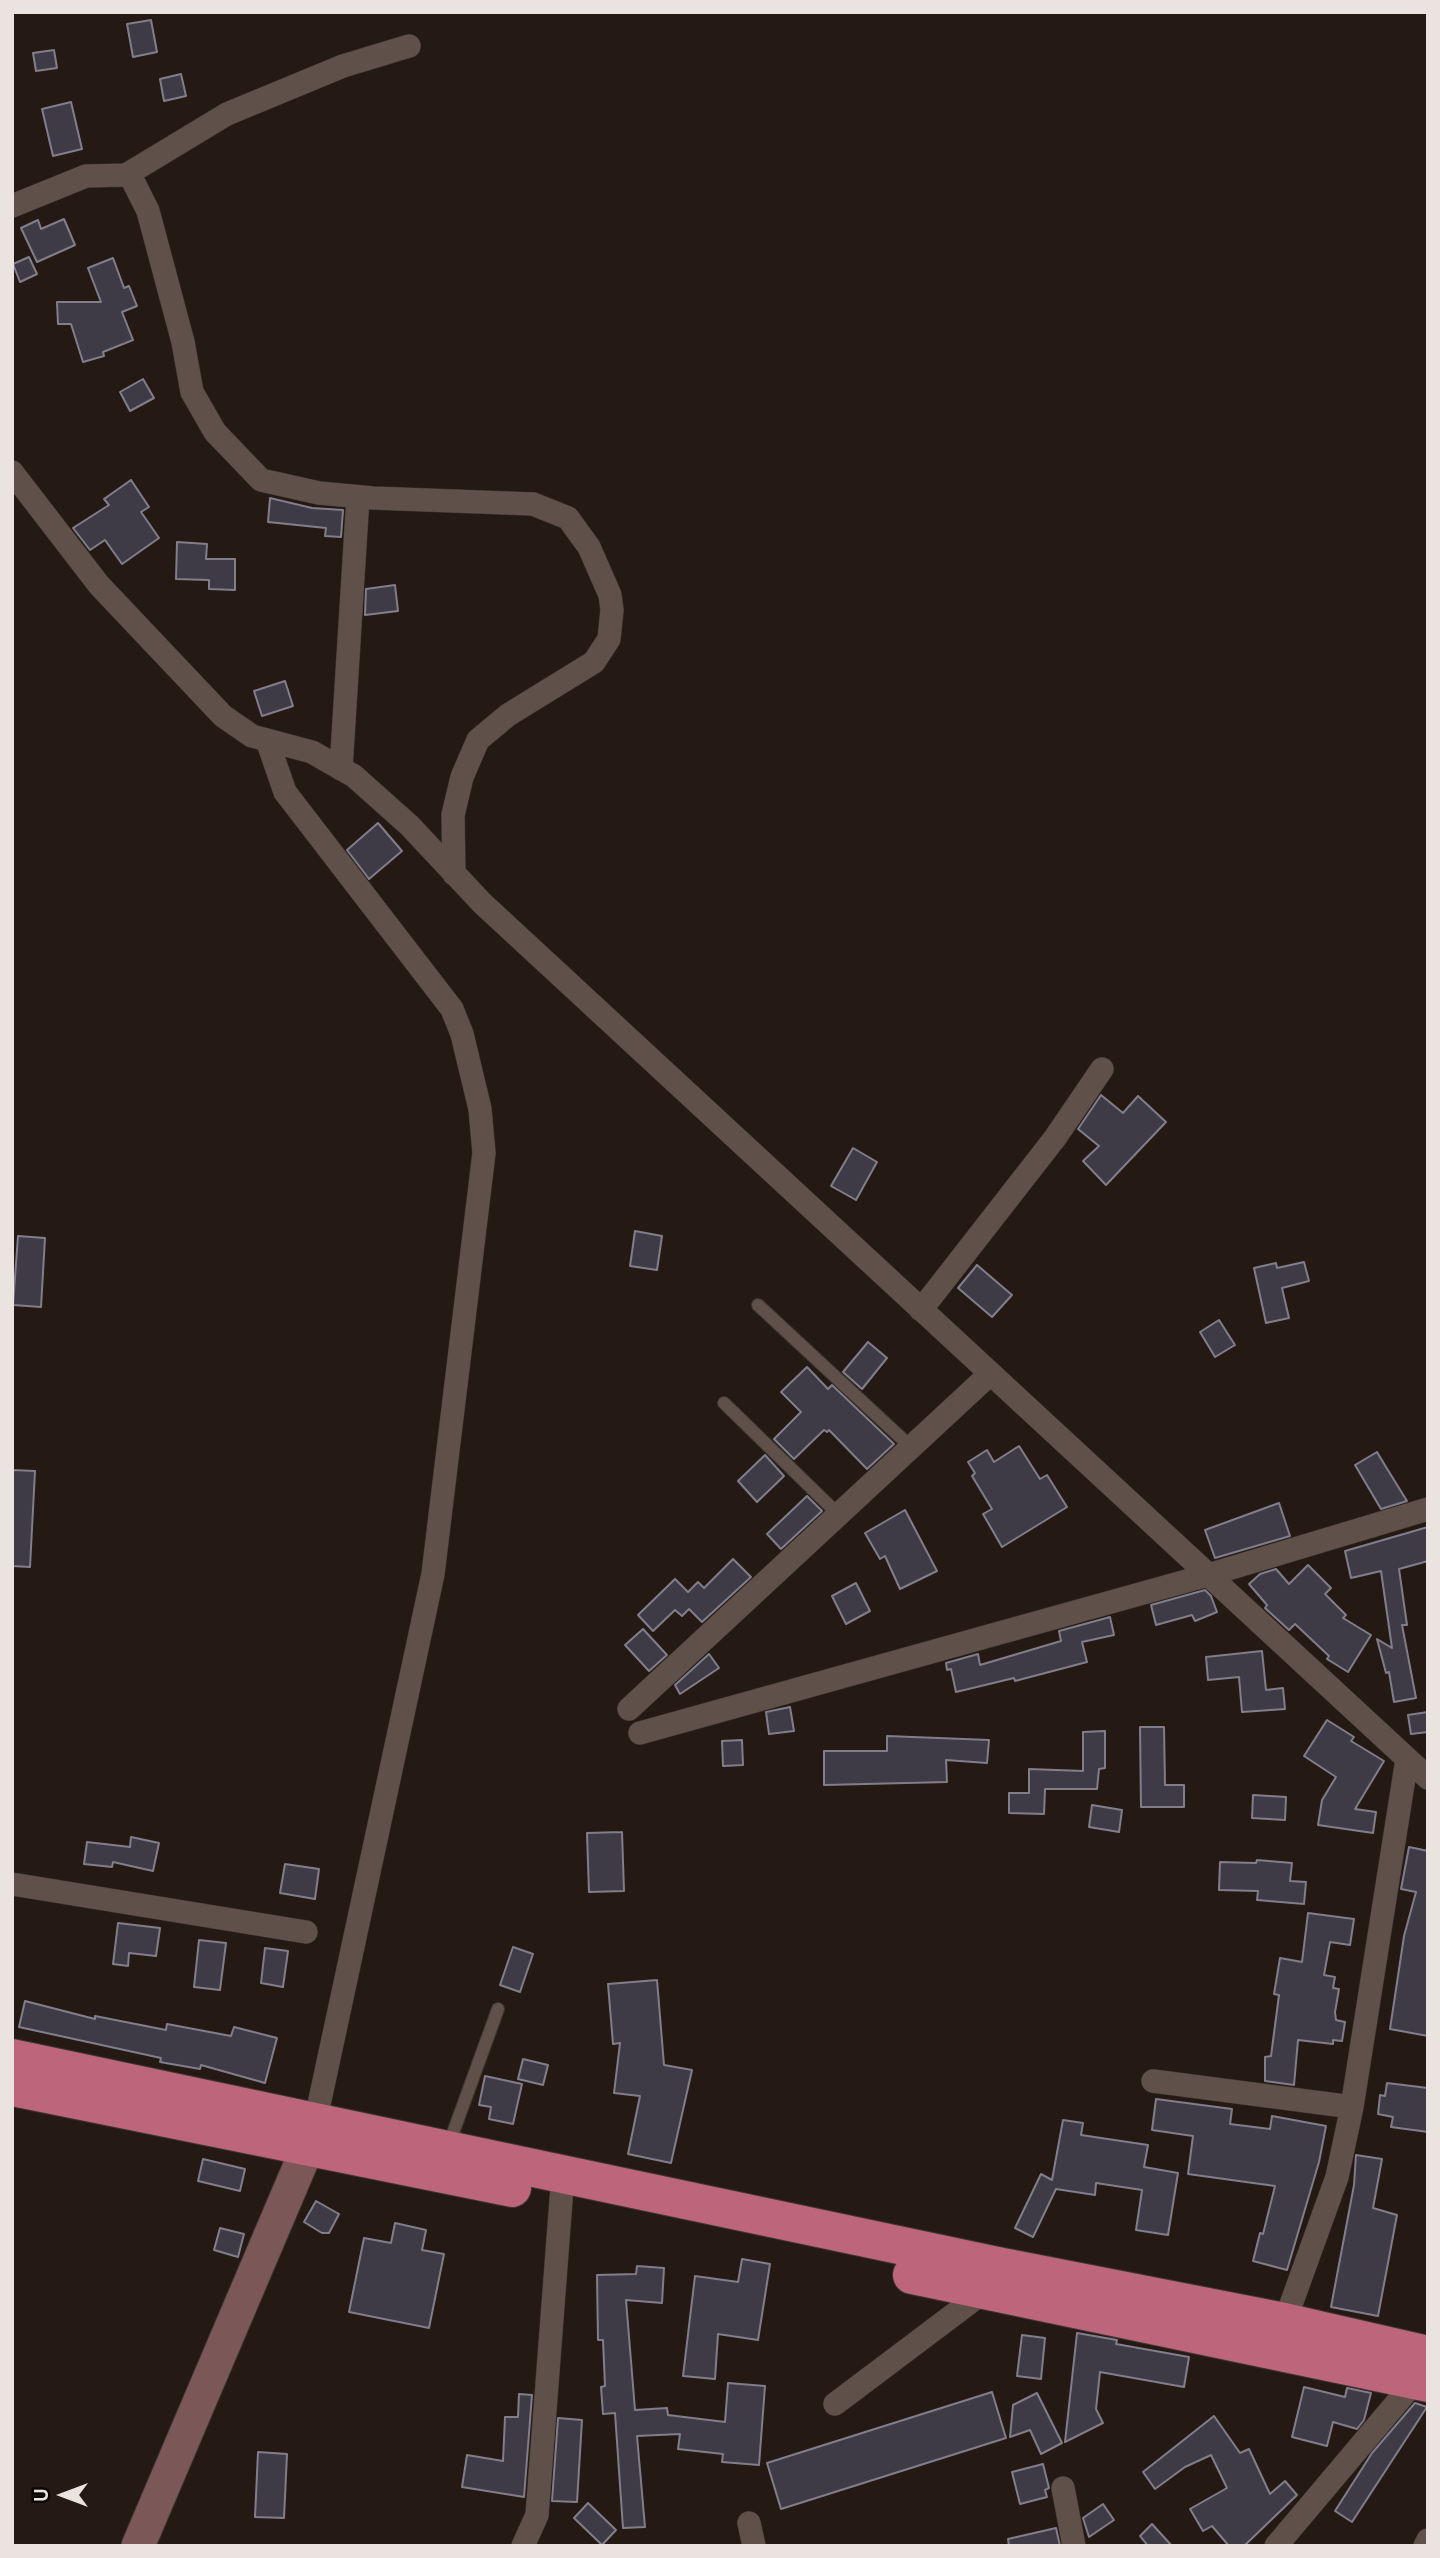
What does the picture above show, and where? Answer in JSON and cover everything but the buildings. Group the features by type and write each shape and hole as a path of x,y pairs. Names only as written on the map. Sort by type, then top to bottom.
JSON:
{"highway":[{"path":"12,2058 139,2100"},
{"path":"12,2087 139,2100 562,2186 1423,2368"},
{"path":"311,2136 447,2148 562,2186 985,2291 1104,2301"}],"street":[{"path":"12,206 86,176 125,175 227,114 343,66 409,46"},
{"path":"125,175 132,179 148,211 183,342 192,391 215,432 261,480 319,493 358,497 533,504 568,519 589,547 610,595 612,610 609,639 594,662 508,715 478,740 462,777 453,815 454,874"},
{"path":"12,472 99,585 213,706 239,729 312,752 341,769 410,827 482,903 1428,1778"},
{"path":"341,769 358,497"},
{"path":"138,2546 311,2136 433,1574 483,1174 484,1142 480,1109 462,1034 452,1009 285,792 267,740"},
{"path":"921,1310 1055,1138 1102,1069"},
{"path":"629,1709 990,1374"},
{"path":"640,1733 1208,1575 1428,1509"},
{"path":"1280,2336 1337,2177 1352,2107 1407,1759"},
{"path":"12,1884 306,1932"},
{"path":"1153,2081 1352,2107"},
{"path":"523,2546 537,2515 562,2186"},
{"path":"835,2404 985,2291"},
{"path":"1276,2546 1423,2368"},
{"path":"1063,2488 1074,2546"},
{"path":"749,2523 754,2546"},
{"path":"1426,2546 1428,2540"}],"lane":[{"path":"758,1305 911,1447"},
{"path":"724,1404 838,1514"},
{"path":"447,2148 498,2009"}]}
